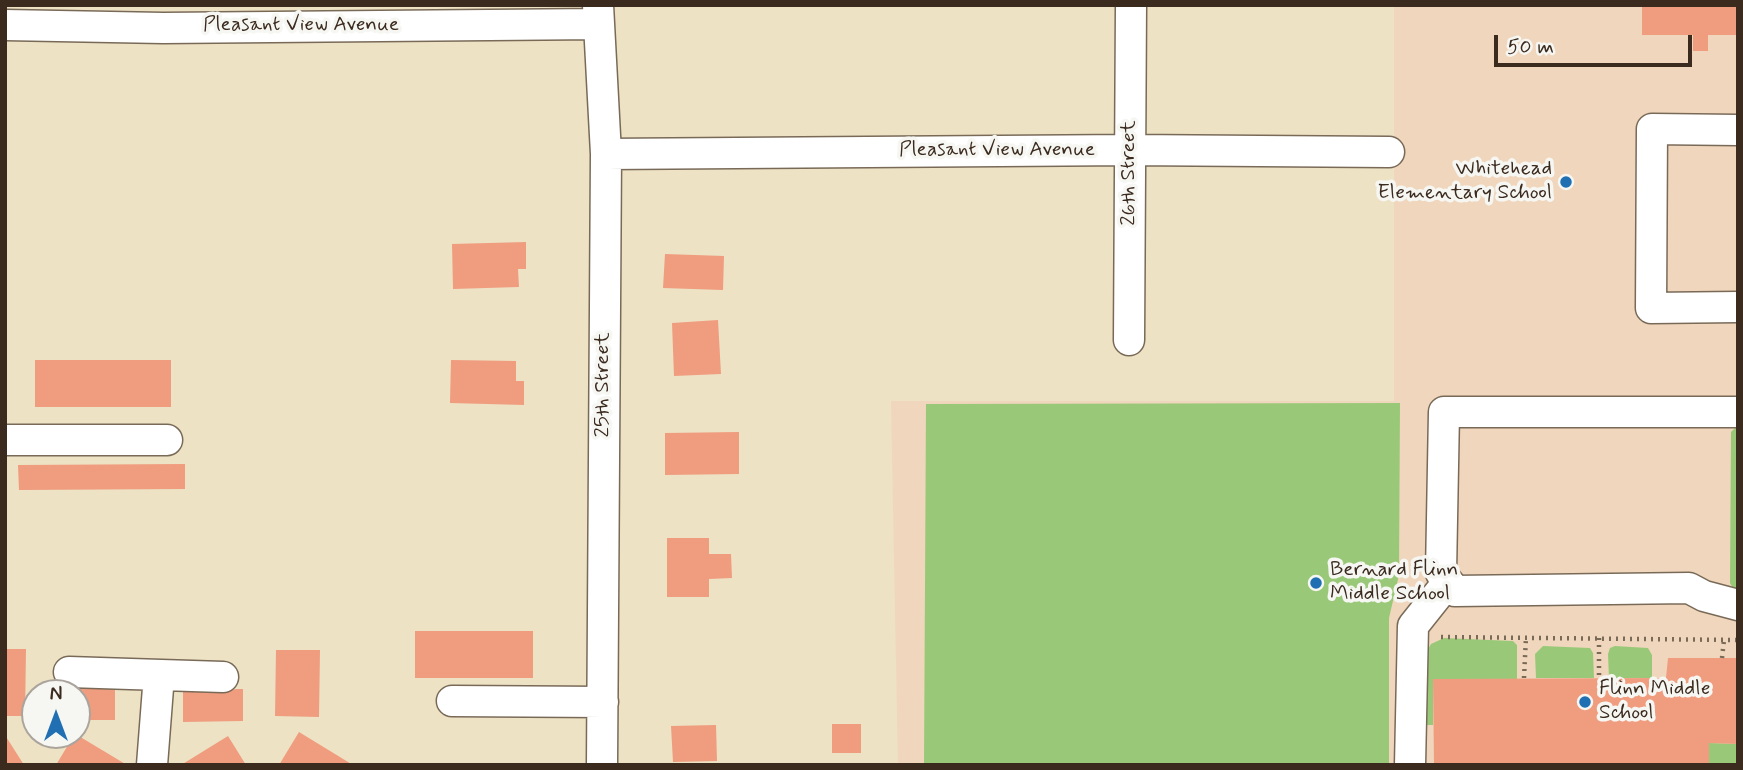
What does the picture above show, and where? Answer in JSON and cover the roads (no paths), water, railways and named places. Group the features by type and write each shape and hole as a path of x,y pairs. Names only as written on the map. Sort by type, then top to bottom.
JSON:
{"street":[{"name":"26th Street","path":"1129,340 1130,5"},
{"name":"Pleasant View Avenue","path":"5,25 163,16 598,15"},
{"name":"25th Street","path":"598,15 606,154 602,765"},
{"path":"1732,307 1651,308 1652,129 1738,130"},
{"name":"Pleasant View Avenue","path":"606,154 1130,150 1388,152"},
{"path":"1738,412 1444,412 1441,573 1455,591 1689,588 1704,596 1738,605"},
{"path":"5,440 167,440"},
{"path":"1410,765 1413,626 1448,582"},
{"path":"69,672 223,677"},
{"path":"152,765 159,675"},
{"path":"452,701 603,702"}],"place":[{"name":"Whitehead Elementary School","path":"1566,182"},
{"name":"Bernard Flinn Middle School","path":"1316,583"},
{"name":"Flinn Middle School","path":"1585,702"}]}
